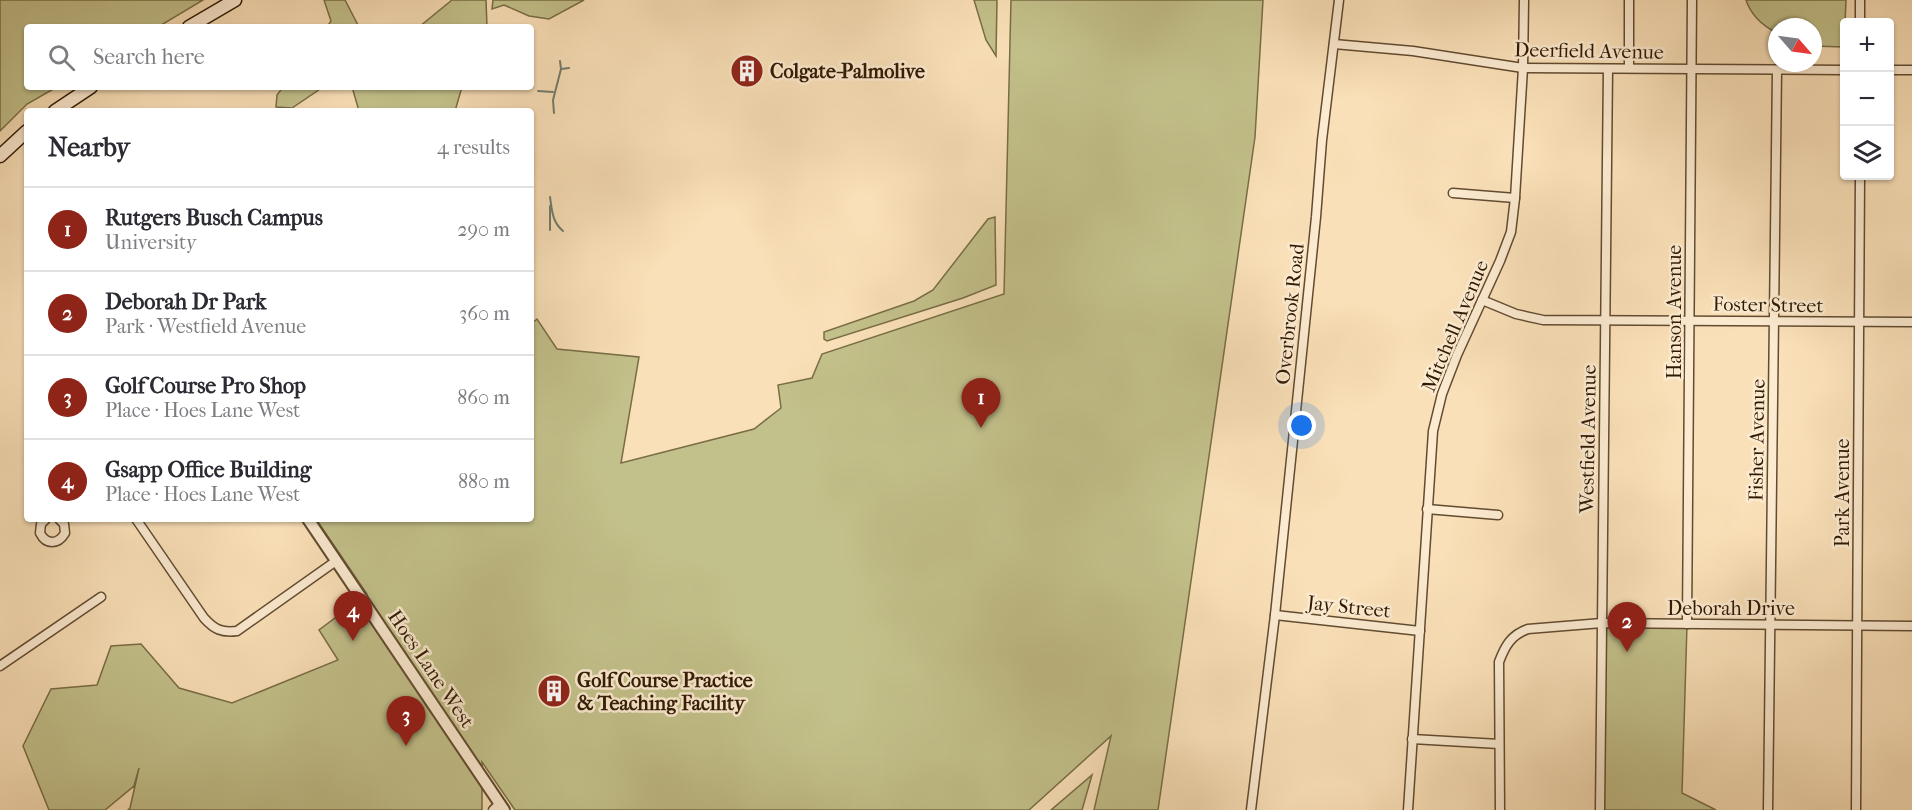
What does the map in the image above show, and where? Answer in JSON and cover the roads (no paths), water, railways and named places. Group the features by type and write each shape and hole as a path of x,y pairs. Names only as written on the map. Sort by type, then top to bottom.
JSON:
{"main road":[{"path":"194,24 235,0"},
{"path":"60,108 86,90"},
{"path":"0,156 24,134"}],"street":[{"name":"Overbrook Road","path":"1251,810 1275,615 1322,140 1339,0"},
{"name":"Mitchell Avenue","path":"1408,810 1433,431 1442,394 1457,355 1500,261 1510,232 1515,198 1523,68 1524,0"},
{"path":"1629,0 1629,68"},
{"name":"Hanson Avenue","path":"1687,624 1692,0"},
{"path":"1860,0 1860,18"},
{"name":"Deerfield Avenue","path":"1334,44 1413,51 1523,68 1768,70"},
{"name":"Westfield Avenue","path":"1600,810 1608,69"},
{"name":"Deerfield Avenue","path":"1822,70 1840,70"},
{"path":"1894,70 1912,70"},
{"name":"Fisher Avenue","path":"1768,810 1777,72"},
{"name":"Park Avenue","path":"1856,810 1860,180"},
{"path":"1454,193 1515,198"},
{"name":"Foster Street","path":"1482,300 1516,314 1543,320 1912,322"},
{"path":"1427,509 1498,515"},
{"path":"43,522 40,533 42,538 51,543 59,541 65,533 63,522"},
{"path":"138,522 204,618 213,628 226,632 237,631 336,561"},
{"name":"Hoes Lane West","path":"310,522 499,808"},
{"path":"0,666 101,597"},
{"name":"Jay Street","path":"1275,615 1420,631"},
{"name":"Deborah Drive","path":"1500,810 1499,662 1510,640 1517,633 1528,629 1602,623 1912,626"},
{"path":"1412,739 1499,744"}],"waterway":[{"path":"554,113 553,100 561,69 560,61"},
{"path":"561,69 569,68"},
{"path":"538,91 553,92"},
{"path":"550,197 555,220 563,231"},
{"path":"550,206 550,230"}],"place":[{"name":"Colgate-Palmolive","path":"747,71"},
{"name":"Rutgers Busch Campus","path":"981,428"},
{"name":"Gsapp Office Building","path":"353,641"},
{"name":"Deborah Dr Park","path":"1627,652"},
{"name":"Golf Course Practice & Teaching Facility","path":"554,691"},
{"name":"Golf Course Pro Shop","path":"406,746"}]}
